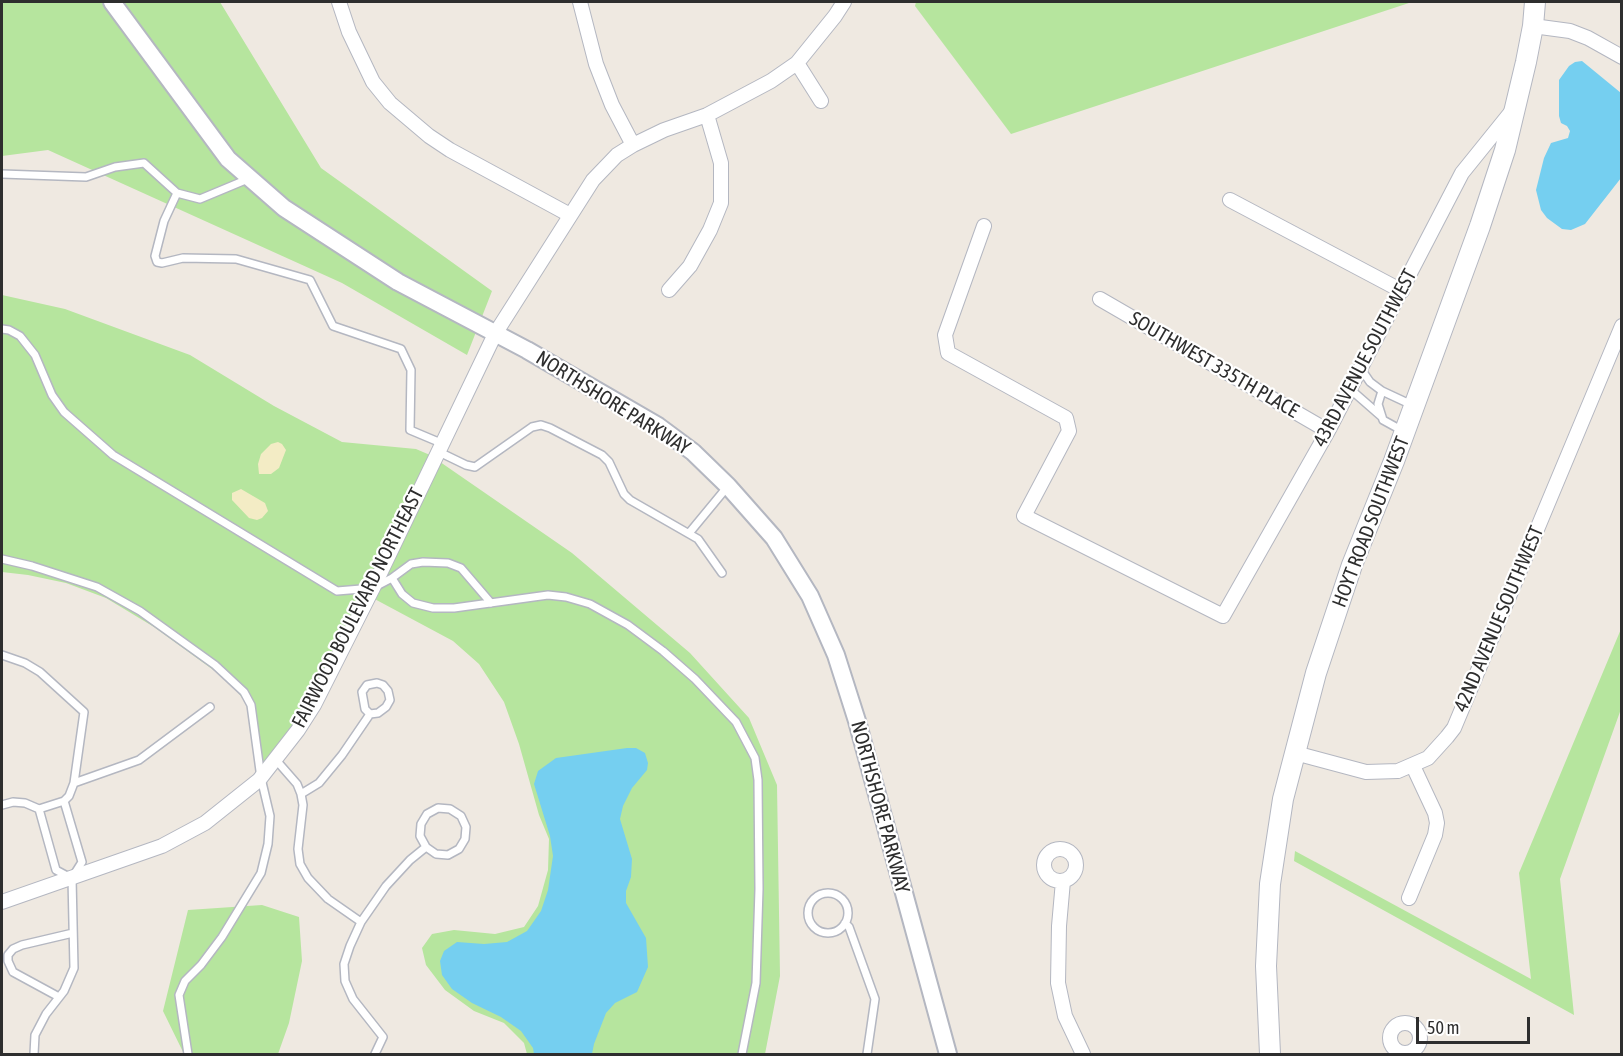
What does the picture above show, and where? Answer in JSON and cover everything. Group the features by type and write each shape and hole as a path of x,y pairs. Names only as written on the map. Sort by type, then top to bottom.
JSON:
{"main road":[{"name":"HOYT ROAD SOUTHWEST","path":"1270,1054 1266,966 1270,884 1283,799 1316,672 1352,565 1415,406 1505,150 1533,26 1535,2"}],"street":[{"name":"NORTHSHORE PARKWAY","path":"112,2 228,159 284,208 398,282 527,350 658,426 693,452 728,486 774,538 810,596 836,654 857,721 948,1054"},
{"path":"339,2 349,32 373,82 390,103 429,136 450,150 570,215"},
{"path":"580,2 596,64 612,105 633,145"},
{"name":"FAIRWOOD BOULEVARD NORTHEAST","path":"2,902 124,861 183,836 205,823 261,778 314,705 495,334 593,180 617,156 633,145 729,104 771,81 797,63 835,16 843,2"},
{"path":"1533,26 1570,31 1622,57"},
{"path":"797,63 821,101"},
{"name":"43RD AVENUE SOUTHWEST","path":"984,226 945,335 948,353 1066,418 1070,430 1024,516 1223,616 1328,431 1462,173 1516,107"},
{"path":"669,290 690,266 710,230 721,203 721,164 707,115"},
{"path":"1230,200 1402,291"},
{"name":"SOUTHWEST 335TH PLACE","path":"1100,299 1328,431"},
{"name":"42ND AVENUE SOUTHWEST","path":"1413,766 1428,758 1454,728 1622,326"},
{"path":"1295,753 1366,772 1398,771 1413,766 1435,813 1437,823 1435,835 1409,898"},
{"path":"1063,881 1058,983 1065,1016 1083,1054"}],"lane":[{"path":"2,174 86,177 115,167 144,163 177,193 200,199 251,178"},
{"path":"177,193 164,221 155,256 157,262 183,258 236,259 310,280 333,326 401,349 411,370 410,429 466,465 475,466 532,427 550,428 602,455 609,462 624,494 630,500 698,538 722,573"},
{"path":"2,329 20,336 34,355 52,395 64,412 113,455 337,591 373,588 392,579 411,564 448,563 461,568 491,603"},
{"path":"1361,369 1370,382 1382,391 1415,406"},
{"path":"1350,389 1383,420 1405,432"},
{"path":"1382,391 1378,404 1382,417"},
{"path":"690,532 728,486"},
{"path":"2,559 97,587 140,611 215,665 244,692 251,705 261,778 270,816 268,844 261,873 222,937 201,965 185,981 179,995 188,1054"},
{"path":"392,579 407,599 413,603 434,608 454,608 548,595 566,597 590,604 628,625 663,651 695,679 736,722 755,758 760,801 756,983 742,1054"},
{"path":"2,655 25,663 40,672 84,712 74,783 69,796 64,801 39,809 25,803 13,802 2,805"},
{"path":"301,794 319,783 370,714 378,713 386,707 390,700 388,691 383,685 377,683 367,685 362,692 364,709 370,714"},
{"path":"74,783 139,760 210,707"},
{"path":"276,759 297,784 301,794 303,817 298,849 300,864 308,878 328,899 361,922"},
{"path":"34,1054 35,1035 46,1014 59,998 74,968 72,878 82,862 64,801"},
{"path":"438,808 450,809 460,816 466,827 466,833 459,849 448,855 436,854 426,847 420,836 420,830 427,814 438,808"},
{"path":"39,809 56,870 72,878"},
{"path":"375,1054 383,1037 353,999 345,981 344,964 361,922 386,886 426,847"},
{"path":"828,893 840,897 847,909 845,923 834,932 828,933 815,928 808,916 810,903 821,894 828,893"},
{"path":"845,923 849,927 875,999 867,1054"},
{"path":"59,998 13,972 8,962 8,955 13,949 22,945 73,933"}],"green space":[{"path":"2,2 220,2 321,168 492,291 467,355 342,283 48,150 2,156"},
{"path":"916,2 1412,2 1011,134 915,6"},
{"path":"2,295 65,309 190,355 274,406 342,442 416,449 430,455 572,553 690,653 749,718 777,785 780,976 765,1054 527,1054 524,1043 504,1023 474,1011 445,990 426,965 422,948 432,934 454,930 495,934 524,927 538,906 548,870 549,839 539,815 519,744 504,702 479,664 453,641 369,596 314,705 259,780 255,727 246,703 230,682 154,627 106,598 66,583 2,572"},
{"path":"1621,629 1621,709 1560,879 1574,1015 1294,861 1295,851 1531,979 1519,873"},
{"path":"262,905 299,917 302,961 289,1023 278,1054 184,1054 163,1011 188,910"}],"sand":[{"path":"278,442 286,450 279,468 271,474 259,474 258,464 261,454 271,444"},
{"path":"241,489 265,503 268,511 262,518 257,520 249,518 232,500 232,493"}],"water":[{"path":"1582,61 1621,93 1621,178 1585,224 1571,230 1562,229 1547,218 1541,210 1536,190 1544,158 1551,143 1568,138 1570,131 1561,123 1559,116 1559,80 1569,66"},
{"path":"636,748 645,753 648,763 647,770 632,788 623,806 620,819 632,859 626,903 646,938 648,967 637,992 615,1003 606,1013 592,1054 534,1054 533,1048 521,1031 452,989 442,975 440,961 444,951 457,942 484,944 507,942 527,931 541,911 548,890 553,856 550,836 534,784 538,771 556,758"}]}
